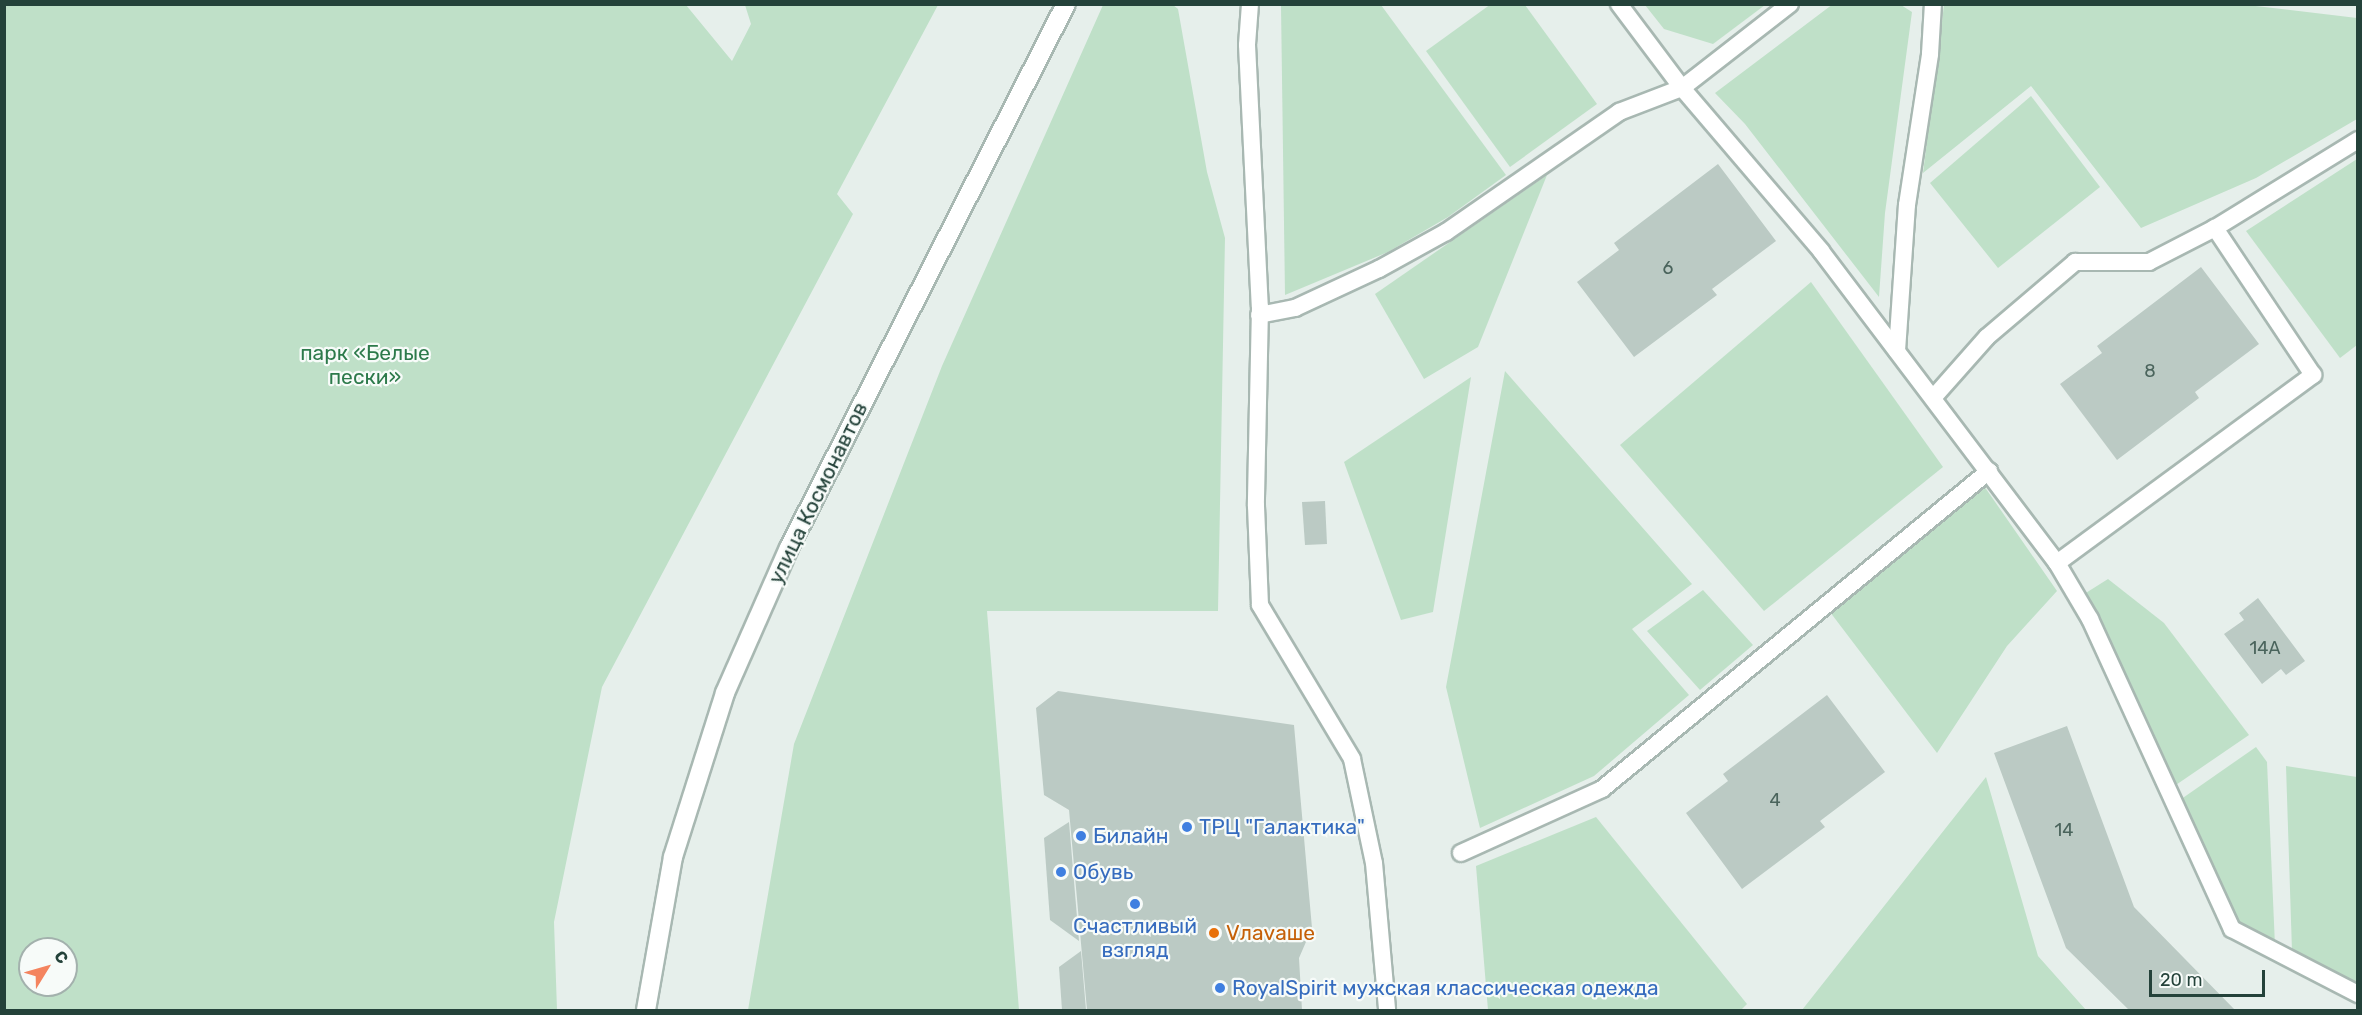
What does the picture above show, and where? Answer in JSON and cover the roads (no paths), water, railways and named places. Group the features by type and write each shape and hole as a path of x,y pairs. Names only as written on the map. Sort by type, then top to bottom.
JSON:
{"street":[{"name":"улица Космонавтов","path":"646,1011 673,857 725,693 800,528 1066,4"}],"lane":[{"path":"1250,4 1247,45 1259,315 1256,506 1260,605 1352,759 1374,863 1387,1011"},
{"path":"1619,4 1682,88 1821,250 2057,563 2090,620 2232,929 2358,994"},
{"path":"1259,315 1295,308 1379,269 1446,232 1619,112 1682,88 1790,4"},
{"path":"1897,351 1907,205 1930,54 1933,4"},
{"path":"1933,398 1987,337 2075,262 2149,262 2215,228 2358,141"},
{"path":"2057,563 2313,375 2215,228"},
{"path":"1461,853 1602,789 1989,471"}],"place":[{"name":"ТРЦ \"Галактика\"","path":"1187,827"},
{"name":"Билайн","path":"1081,836"},
{"name":"Обувь","path":"1061,872"},
{"name":"Счастливый взгляд","path":"1135,904"},
{"name":"Vлаvаше","path":"1214,933"},
{"name":"RoyalSpirit мужская классическая одежда","path":"1220,988"}],"park label":[{"name":"парк «Белые пески»","path":"365,365"}]}
